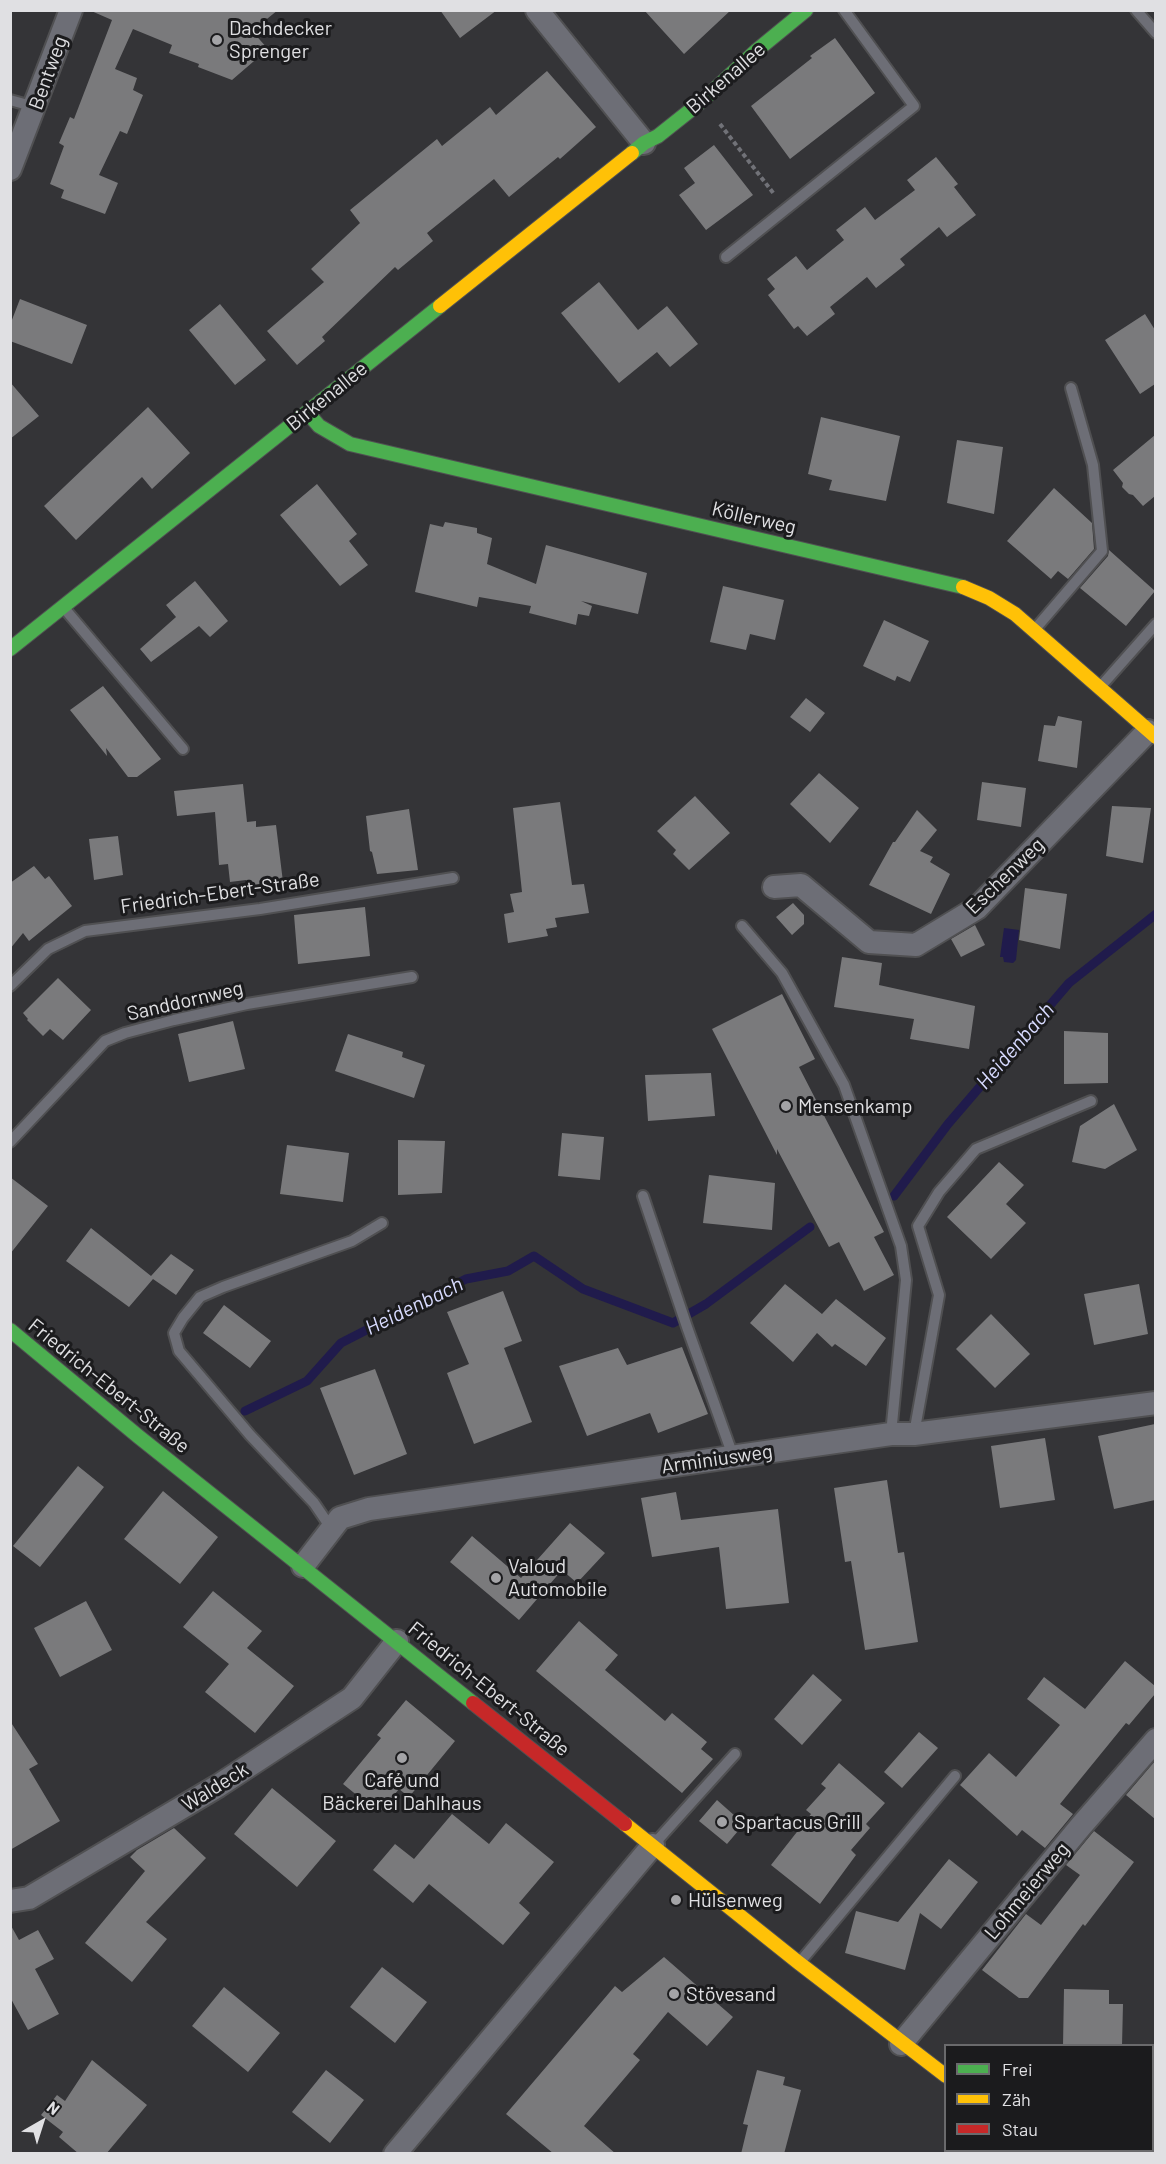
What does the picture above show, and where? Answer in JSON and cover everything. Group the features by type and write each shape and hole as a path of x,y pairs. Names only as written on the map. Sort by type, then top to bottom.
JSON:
{"street":[{"name":"Bentweg","path":"10,169 36,107 71,10"},
{"path":"537,10 644,143"},
{"name":"Birkenallee","path":"10,649 644,143 658,136 702,101 756,51 806,10"},
{"name":"Köllerweg","path":"307,412 319,426 350,444 961,586 989,598 1015,614 1152,734"},
{"name":"Eschenweg","path":"774,887 801,885 869,942 916,945 977,908 1152,734"},
{"name":"Friedrich-Ebert-Straße","path":"10,1330 122,1423 901,2044 944,2075"},
{"name":"Arminiusweg","path":"303,1566 340,1518 369,1509 891,1434 914,1434 1155,1403"},
{"name":"Waldeck","path":"10,1901 29,1898 188,1804 352,1698 397,1641"},
{"name":"Lohmeierweg","path":"901,2044 1155,1740"},
{"path":"395,2154 653,1845"}],"lane":[{"path":"726,257 914,106 844,10"},
{"path":"1136,10 1155,33"},
{"path":"10,100 36,107"},
{"path":"1034,631 1102,551 1093,465 1071,388"},
{"path":"64,608 183,749"},
{"path":"1099,688 1155,624"},
{"name":"Friedrich-Ebert-Straße","path":"10,986 48,949 85,931 260,909 453,878"},
{"path":"742,926 782,973 844,1085 901,1246 906,1280 891,1434"},
{"name":"Sanddornweg","path":"10,1142 105,1041 125,1033 247,1004 412,977"},
{"path":"914,1434 939,1295 918,1226 939,1192 976,1149 1091,1101"},
{"path":"644,1196 687,1327 734,1456"},
{"path":"331,1528 314,1503 250,1435 179,1351 174,1333 200,1297 352,1241 382,1223"},
{"path":"653,1845 735,1754"},
{"path":"799,1963 956,1776"}],"path":[{"path":"702,101 785,209"}],"shaded area":[{"path":"1004,928 1019,930 1016,960 1013,963 1004,962 1003,957 1000,957"}],"building":[{"path":"89,10 278,10 252,31 268,49 232,80 169,53 172,45 133,29 115,69 137,78 133,90 143,95 127,134 120,131 99,175 118,183 105,214 61,198 64,190 50,184 64,146 59,143 70,117 74,119 112,20"},
{"path":"440,10 497,10 460,38"},
{"path":"644,10 731,10 684,54"},
{"path":"835,38 875,93 790,159 751,106"},
{"path":"547,71 596,127 560,159 558,157 509,197 494,179 427,233 433,241 398,270 395,267 322,337 325,341 297,365 267,331 324,282 311,269 360,223 350,210 437,139 442,146 490,107 496,115"},
{"path":"714,145 753,195 706,230 679,195 695,183 684,168"},
{"path":"936,157 958,184 954,187 976,215 947,237 939,227 900,259 905,265 876,288 867,277 830,307 835,314 807,336 798,326 794,329 768,295 775,289 767,279 796,256 807,270 844,240 836,230 865,207 875,220 915,190 907,180"},
{"path":"599,282 638,330 667,306 698,344 670,367 657,352 619,383 561,313"},
{"path":"20,299 87,325 72,364 10,341 10,325"},
{"path":"220,304 266,360 235,385 189,330"},
{"path":"1145,314 1155,330 1155,384 1140,394 1105,340"},
{"path":"10,382 39,416 10,439"},
{"path":"148,407 190,453 152,489 142,477 76,540 44,506"},
{"path":"821,417 900,436 886,501 829,490 832,480 808,474"},
{"path":"1155,435 1155,496 1143,506 1122,487 1123,483 1113,470"},
{"path":"957,440 1003,447 994,514 947,503"},
{"path":"317,484 357,534 349,541 368,565 340,586 280,515"},
{"path":"1054,488 1092,523 1094,549 1068,579 1058,571 1051,579 1007,541"},
{"path":"445,522 477,528 477,533 492,538 487,564 536,584 546,545 647,573 638,614 581,601 592,606 589,616 578,614 576,625 529,613 531,606 479,597 477,607 415,592 430,524 443,527"},
{"path":"1109,550 1155,591 1126,626 1080,588 1108,556"},
{"path":"195,581 228,621 210,637 199,626 151,662 140,649 176,617 166,605"},
{"path":"723,586 784,600 775,640 750,634 746,650 710,642"},
{"path":"884,620 929,641 910,682 897,676 895,681 863,666"},
{"path":"103,686 161,759 137,777 128,777 106,748 107,756 70,710"},
{"path":"806,698 825,713 810,732 790,717"},
{"path":"1058,716 1082,721 1077,768 1038,761 1044,725 1055,726"},
{"path":"819,773 859,808 830,843 790,804"},
{"path":"982,782 1026,788 1021,827 977,820"},
{"path":"243,784 247,822 256,821 256,827 276,825 283,882 247,886 246,880 230,882 228,864 219,865 215,812 177,816 174,791"},
{"path":"695,796 730,833 689,870 673,854 676,850 657,831"},
{"path":"560,802 572,885 584,884 589,913 555,918 557,927 546,929 548,936 508,943 504,914 514,912 510,894 522,892 513,808"},
{"path":"1112,806 1151,808 1143,863 1106,856"},
{"path":"409,809 418,870 377,874 370,851 366,816"},
{"path":"917,810 937,830 920,851 933,857 930,862 950,874 931,914 869,885 893,842"},
{"path":"118,836 123,875 94,880 89,839"},
{"path":"34,866 45,879 49,876 72,906 29,941 23,933 10,949 10,883"},
{"path":"1025,888 1067,894 1060,949 1019,940"},
{"path":"793,903 804,915 804,924 792,935 776,917"},
{"path":"365,907 370,956 298,964 294,915"},
{"path":"975,925 985,945 961,957 951,939"},
{"path":"842,957 882,963 879,985 975,1006 969,1049 910,1039 914,1019 834,1007"},
{"path":"58,978 91,1010 63,1040 50,1029 43,1036 23,1013"},
{"name":"Mensenkamp","path":"782,994 815,1059 799,1067 884,1232 874,1237 894,1275 864,1291 839,1242 829,1247 777,1149 777,1155 712,1029"},
{"path":"233,1021 245,1069 189,1082 178,1034"},
{"path":"1064,1031 1108,1033 1108,1083 1064,1084"},
{"path":"348,1034 403,1052 402,1057 425,1065 414,1098 335,1071"},
{"path":"711,1073 715,1116 648,1121 645,1075"},
{"path":"1114,1104 1137,1150 1105,1169 1072,1162 1080,1126"},
{"path":"562,1133 604,1137 600,1180 558,1176"},
{"path":"398,1140 445,1141 442,1193 398,1195"},
{"path":"287,1145 349,1153 343,1202 280,1194"},
{"path":"999,1162 1024,1185 1006,1204 1026,1223 991,1259 947,1217"},
{"path":"709,1175 775,1183 772,1230 703,1223"},
{"path":"10,1177 48,1206 10,1254"},
{"path":"91,1228 151,1276 171,1254 194,1270 176,1295 153,1279 129,1307 66,1261"},
{"path":"785,1284 822,1314 836,1299 886,1338 866,1366 835,1344 832,1347 817,1333 793,1362 750,1323"},
{"path":"1139,1284 1148,1334 1094,1345 1084,1294"},
{"path":"503,1291 522,1341 504,1348 532,1422 474,1444 447,1373 469,1364 447,1312"},
{"path":"224,1305 271,1341 250,1368 203,1333"},
{"path":"991,1314 1030,1354 995,1388 956,1349"},
{"path":"682,1347 708,1414 658,1433 650,1413 587,1436 559,1366 618,1348 627,1365"},
{"path":"375,1369 407,1454 354,1475 320,1388"},
{"path":"1155,1424 1155,1500 1114,1509 1098,1436"},
{"path":"1045,1438 1055,1500 1000,1508 991,1446"},
{"path":"78,1466 104,1487 40,1567 13,1546"},
{"path":"887,1480 898,1553 904,1552 918,1642 865,1650 851,1561 845,1562 834,1488"},
{"path":"163,1491 218,1537 180,1584 124,1539"},
{"path":"676,1492 681,1520 778,1509 789,1603 726,1609 719,1547 652,1557 641,1498"},
{"path":"570,1523 605,1553 577,1583 562,1570 519,1620 450,1562 472,1536 521,1578"},
{"path":"213,1591 262,1631 247,1648 294,1686 255,1733 205,1692 229,1664 183,1627"},
{"path":"86,1601 112,1650 60,1677 34,1628"},
{"path":"579,1621 618,1655 605,1670 665,1721 672,1713 707,1742 701,1749 713,1759 682,1793 536,1671"},
{"path":"1125,1661 1155,1686 1155,1694 1129,1725 1126,1723 1060,1804 1073,1814 1045,1848 1022,1830 1017,1836 960,1785 989,1753 1016,1777 1060,1725 1027,1699 1044,1677 1085,1709"},
{"path":"813,1674 842,1700 802,1745 774,1719"},
{"path":"406,1700 455,1741 409,1797 399,1789 379,1813 343,1784 381,1738 377,1735"},
{"path":"10,1721 38,1764 29,1769 60,1821 10,1850"},
{"path":"919,1732 938,1748 902,1788 884,1772"},
{"path":"1155,1761 1155,1819 1126,1795"},
{"path":"839,1763 885,1803 866,1824 870,1828 851,1850 856,1855 820,1904 771,1865 811,1814 806,1810 826,1788 821,1784"},
{"path":"272,1788 336,1841 297,1887 234,1834"},
{"path":"717,1800 744,1824 727,1844 699,1821"},
{"path":"452,1814 489,1844 506,1823 554,1862 519,1903 530,1913 503,1945 429,1884 413,1903 373,1870 395,1844 414,1859"},
{"path":"174,1828 206,1858 146,1922 167,1939 132,1982 85,1943 145,1871 130,1857 137,1850"},
{"path":"1094,1831 1134,1862 1085,1926 1083,1924 1028,1998 1019,1998 982,1970 1026,1914 1041,1925 1080,1875 1066,1865"},
{"path":"949,1859 978,1882 941,1929 920,1913 905,1970 845,1953 856,1911 898,1922"},
{"path":"10,1924 19,1940 38,1930 54,1959 35,1969 59,2014 28,2030 10,1997"},
{"path":"664,1957 733,2017 707,2046 668,2012 633,2054 640,2060 584,2126 616,2154 554,2154 506,2114 615,1986 622,1992"},
{"path":"382,1967 427,2002 395,2043 350,2007"},
{"path":"224,1987 280,2033 248,2072 192,2026"},
{"path":"1064,1989 1109,1990 1109,2004 1123,2004 1122,2044 1063,2044"},
{"path":"92,2060 147,2105 106,2154 79,2154 59,2137 63,2132 41,2115 57,2095 65,2101"},
{"path":"326,2070 364,2100 330,2143 292,2112"},
{"path":"757,2070 785,2077 783,2085 801,2090 784,2154 741,2154 748,2125 743,2124"}],"waterway":[{"name":"Heidenbach","path":"894,1196 948,1124 1069,983 1156,914"},
{"name":"Heidenbach","path":"245,1411 307,1381 341,1343 466,1279 508,1271 534,1256 583,1289 673,1323 706,1304 810,1227"}],"traffic: fast":[{"path":"632,153 644,143 658,136 702,101 756,51 806,10"},
{"path":"10,649 440,306"},
{"path":"307,412 319,426 350,444 963,587"},
{"path":"10,1330 139,1437 473,1703"}],"traffic: slow":[{"path":"440,306 632,153"},
{"path":"963,587 989,598 1015,614 1156,737"},
{"path":"625,1824 799,1963 944,2074"}],"traffic: jam":[{"path":"473,1703 625,1824"}],"place":[{"name":"Dachdecker Sprenger","path":"217,40"},
{"name":"Mensenkamp","path":"786,1106"},
{"name":"Valoud Automobile","path":"496,1578"},
{"name":"Café und Bäckerei Dahlhaus","path":"402,1758"},
{"name":"Spartacus Grill","path":"722,1822"},
{"name":"Hülsenweg","path":"676,1900"},
{"name":"Stövesand","path":"674,1994"}]}
